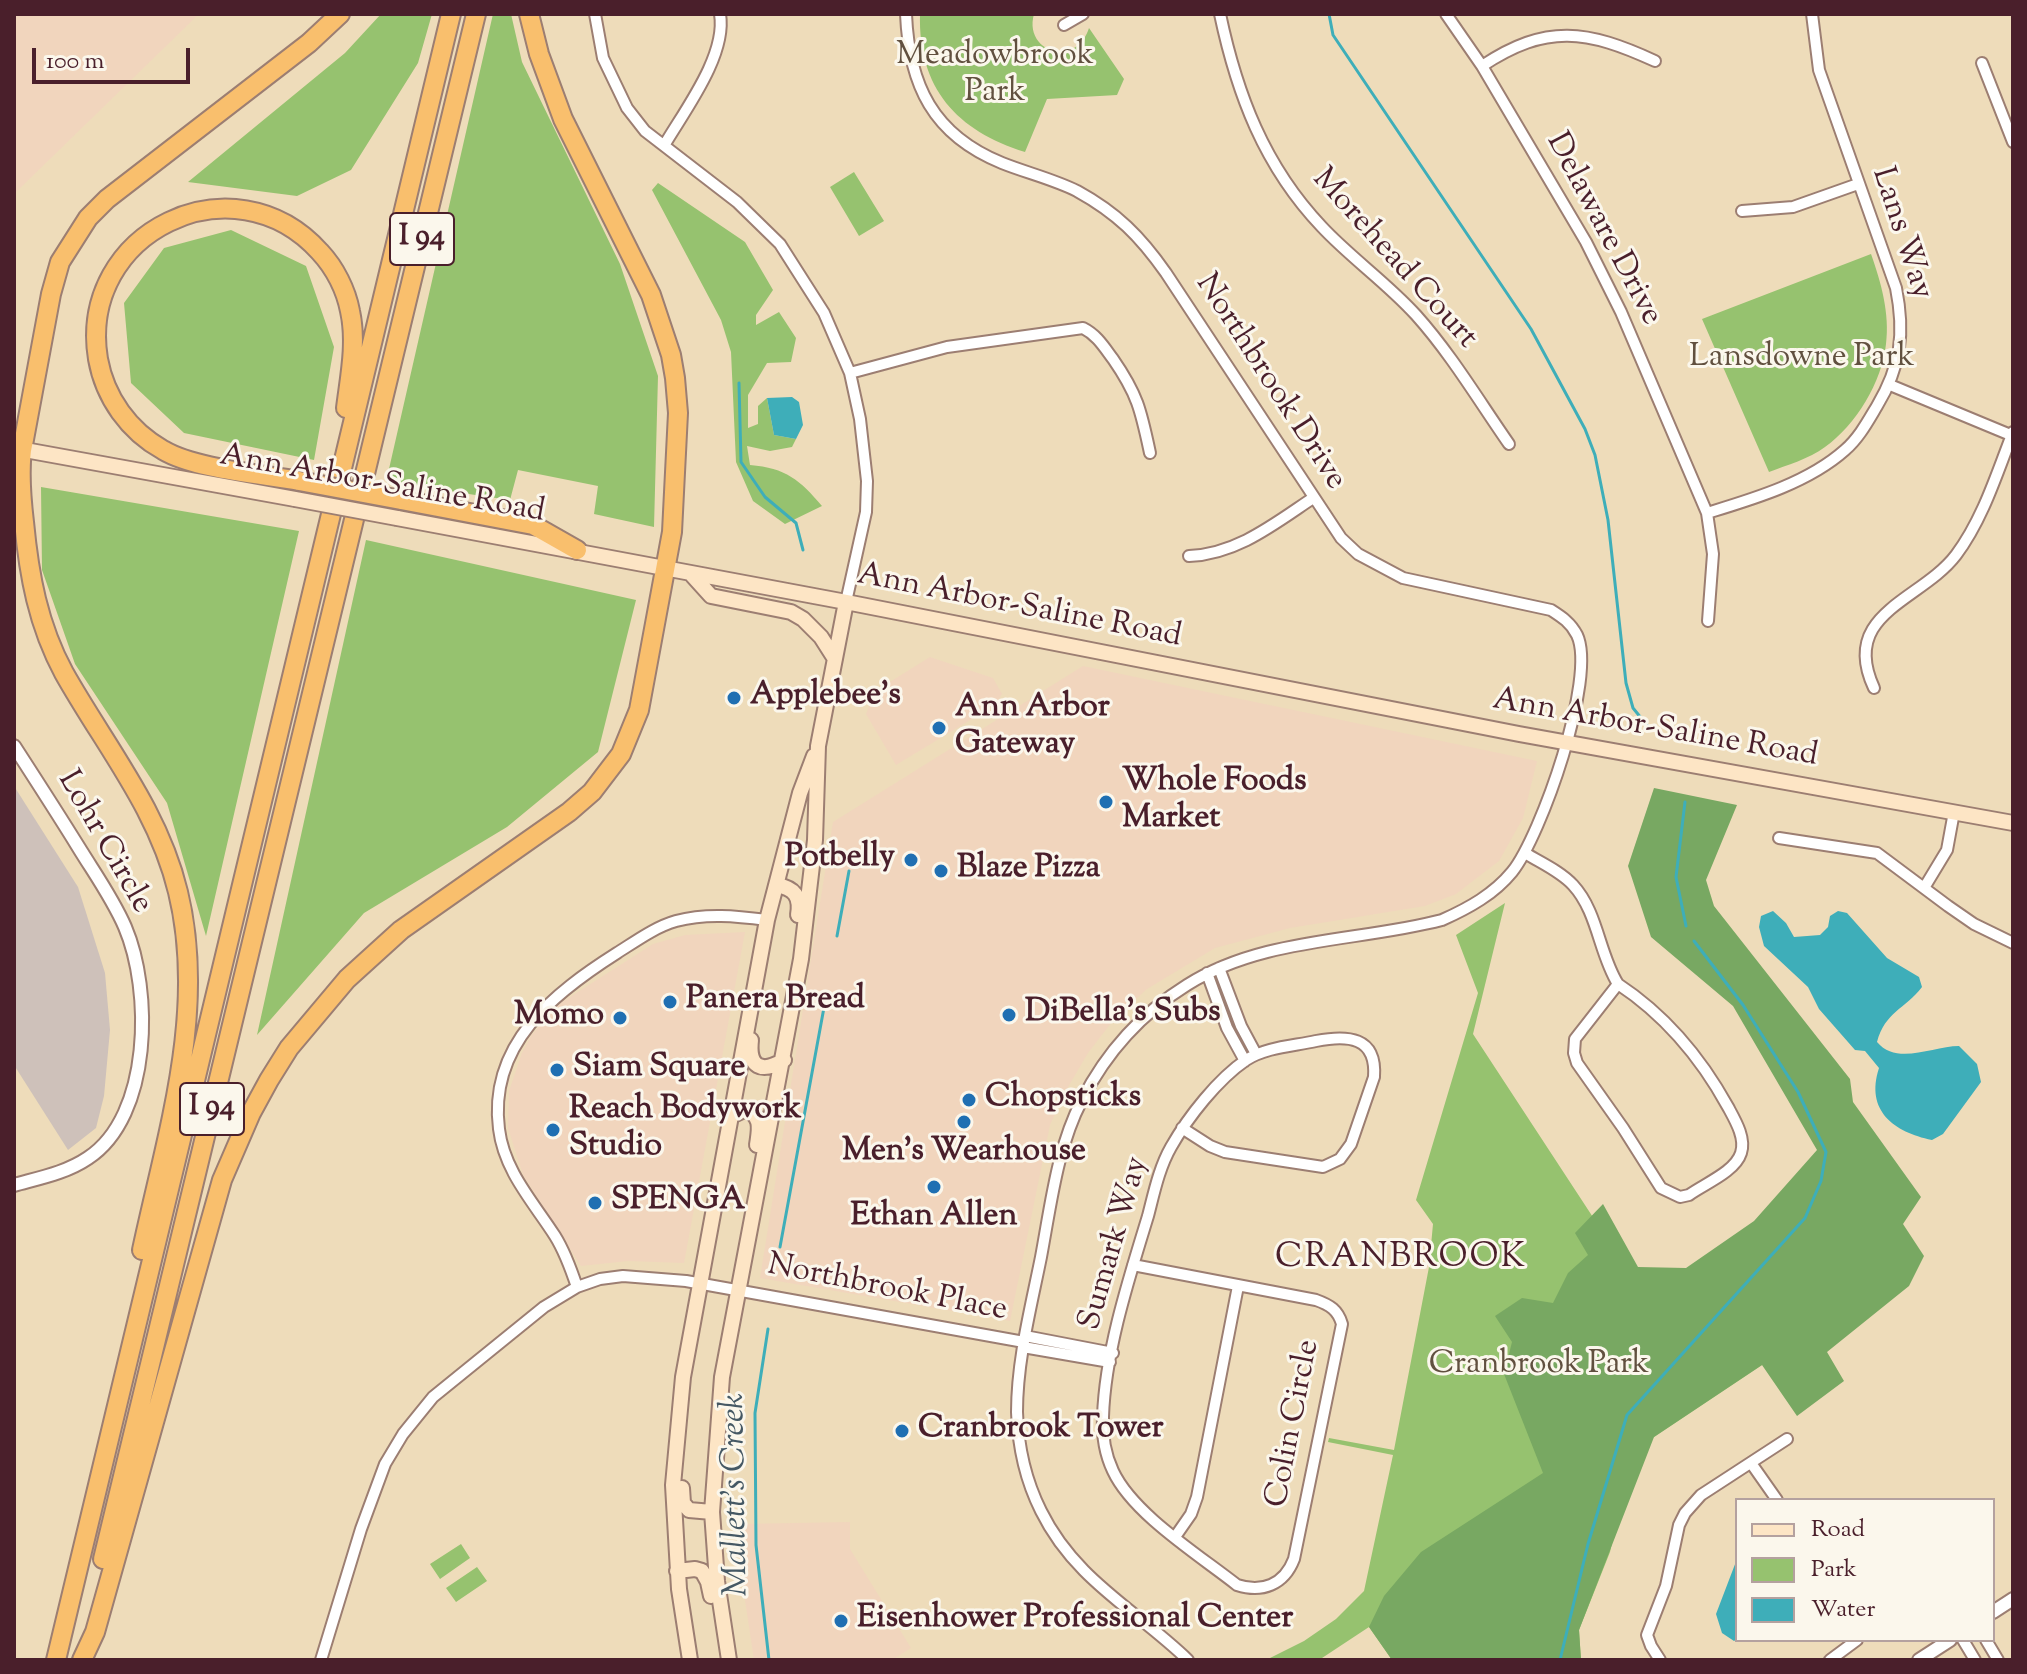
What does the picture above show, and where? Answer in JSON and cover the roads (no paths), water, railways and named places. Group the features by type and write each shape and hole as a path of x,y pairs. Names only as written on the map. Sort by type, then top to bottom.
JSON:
{"highway":[{"path":"132,1340 137,1269 185,1038 189,986 185,927 169,860 146,805 63,671 37,608 29,576 18,449 60,262 88,218 107,199 309,43 340,14"},
{"name":"I 94","path":"56,1660 451,14"},
{"name":"I 94","path":"80,1660 476,14"},
{"path":"80,1660 95,1632 222,1180 251,1113 289,1048 366,961 434,906 569,812 592,792 621,754 639,710 672,532 678,413 671,355 651,295 563,119 529,14"},
{"path":"344,458 353,333 346,296 327,260 295,228 251,211 208,209 182,215 160,225 135,244 118,265 104,291 98,316 96,347 101,377 111,399 128,422 164,451 297,490 399,509 533,525 577,550"}],"main road":[{"name":"Ann Arbor-Saline Road","path":"18,449 297,490"},
{"name":"Ann Arbor-Saline Road","path":"577,550 1566,743 2013,823"},
{"path":"692,574 711,596 791,612 803,619 821,637 835,659"},
{"path":"729,1660 717,1581 712,1512 722,1377 801,959 815,840 818,746 846,602"},
{"path":"690,1660 677,1571 673,1485 683,1377 767,920 800,793 818,746"},
{"path":"776,885 790,889 800,902 783,1012 788,1026"},
{"path":"762,949 766,961 750,1044 751,1054 754,1063 762,1068 771,1068 784,1060"},
{"path":"731,1116 746,1109 756,1116 760,1125 746,1207 749,1228"},
{"path":"683,1377 688,1397 683,1503 689,1510 712,1512"},
{"path":"677,1571 700,1570 706,1576 721,1660"}],"street":[{"path":"595,14 603,58 627,108 645,131 737,202 780,244 824,313 850,373 860,419 867,481 866,512 846,602"},
{"path":"665,144 704,81 722,25 720,14"},
{"name":"Northbrook Drive","path":"906,14 909,56 919,86 941,120 953,134 976,151 1076,191 1122,219 1166,273 1313,498 1341,538 1358,554 1403,578 1551,610 1567,620 1578,636 1582,658 1566,743"},
{"path":"1064,25 1083,14"},
{"name":"Morehead Court","path":"1220,14 1245,108 1267,153 1321,226 1413,311 1431,332 1509,444"},
{"name":"Delaware Drive","path":"1446,14 1482,66 1586,242 1707,513 1713,554 1708,621"},
{"name":"Lans Way","path":"1707,513 1752,499 1810,474 1845,451 1863,430 1890,385 1897,366 1901,313 1887,259 1819,70 1812,14"},
{"path":"1482,66 1528,43 1565,35 1602,39 1655,61"},
{"path":"1982,63 2013,142"},
{"path":"1742,211 1793,207 1858,184"},
{"path":"850,373 947,347 1083,328 1103,345 1133,388 1150,453"},
{"path":"1874,688 1867,673 1866,649 1872,628 1891,606 1932,578 1954,558 1974,527 2013,434 1890,385"},
{"path":"1189,556 1224,551 1251,539 1313,498"},
{"path":"1188,1660 1082,1571 1045,1518 1028,1478 1019,1435 1018,1391 1024,1341 1056,1175 1070,1126 1081,1101 1123,1039 1152,1010 1207,973 1272,951 1442,920 1487,896 1502,883 1525,853 1546,806 1566,743"},
{"name":"Lohr Circle","path":"14,746 117,911 136,959 142,988 142,1041 135,1080 121,1121 104,1145 88,1159 55,1174 14,1185"},
{"path":"1924,888 1947,850 1954,812"},
{"path":"1779,838 1877,853 1974,924 2013,943"},
{"path":"1525,853 1556,871 1580,894 1607,966 1618,984 1678,1035 1714,1082 1736,1121 1742,1142 1735,1165 1689,1195 1680,1197 1661,1188 1577,1063 1575,1039 1618,984"},
{"path":"577,1287 565,1253 522,1188 501,1139 499,1100 514,1050 526,1027 556,996 596,966 654,930 676,921 706,916 767,920"},
{"path":"1182,1128 1225,1152 1315,1168 1331,1165 1351,1144 1374,1077 1367,1048 1350,1037 1256,1054 1241,1026 1219,968"},
{"path":"1207,973 1227,1028 1245,1061"},
{"name":"Sumark Way","path":"1175,1537 1129,1498 1105,1449 1103,1424 1112,1358 1123,1300 1165,1159 1196,1110 1256,1054"},
{"name":"Colin Circle","path":"1133,1265 1316,1300 1335,1310 1342,1324 1290,1570 1277,1583 1250,1589 1237,1585 1175,1537"},
{"name":"Northbrook Place","path":"321,1660 361,1529 385,1464 403,1434 433,1397 544,1307 577,1287 600,1279 623,1276 699,1282 1112,1358"},
{"path":"1175,1537 1191,1514 1197,1497 1238,1286"},
{"path":"1660,1660 1647,1635 1672,1564 1679,1525 1692,1502 1787,1439"},
{"path":"1751,1463 1776,1498"},
{"path":"1995,1611 2013,1599"},
{"path":"1830,1660 1854,1642"},
{"path":"1919,1660 1947,1642"},
{"path":"1964,1642 1975,1660"},
{"path":"1987,1642 1998,1660"}],"water":[{"path":"792,397 799,402 803,425 796,439 774,435 767,398"},
{"path":"1773,911 1786,923 1794,937 1820,935 1828,927 1830,916 1838,911 1847,913 1887,958 1919,977 1922,987 1890,1017 1877,1042 1885,1049 1905,1054 1959,1046 1977,1064 1981,1082 1943,1134 1932,1140 1918,1136 1886,1117 1876,1096 1879,1068 1865,1051 1855,1050 1819,1009 1808,987 1764,946 1759,927 1761,916"},
{"path":"1735,1564 1735,1640 1722,1633 1716,1614"}],"waterway":[{"path":"1329,14 1333,35 1531,329 1585,429 1595,455 1608,520 1626,683 1633,708 1650,729"},
{"name":"Mallett's Creek","path":"739,383 741,462 765,497 796,523 803,550"},
{"path":"1685,802 1676,877 1686,926"},
{"name":"Mallett's Creek","path":"837,936 849,871"},
{"path":"1560,1660 1588,1544 1627,1415 1805,1218 1821,1181 1826,1152 1798,1092 1743,1005 1694,941"},
{"name":"Mallett's Creek","path":"780,1247 825,1002"},
{"name":"Mallett's Creek","path":"768,1329 755,1413 756,1545 769,1660"}],"place":[{"name":"Applebee's","path":"734,698"},
{"name":"Ann Arbor Gateway","path":"939,728"},
{"name":"Whole Foods Market","path":"1106,802"},
{"name":"Potbelly","path":"911,860"},
{"name":"Blaze Pizza","path":"941,871"},
{"name":"Panera Bread","path":"670,1002"},
{"name":"DiBella's Subs","path":"1009,1015"},
{"name":"Momo","path":"620,1018"},
{"name":"Siam Square","path":"557,1070"},
{"name":"Chopsticks","path":"969,1100"},
{"name":"Men's Wearhouse","path":"964,1122"},
{"name":"Reach Bodywork Studio","path":"553,1130"},
{"name":"Ethan Allen","path":"934,1187"},
{"name":"SPENGA","path":"595,1203"},
{"name":"Cranbrook Tower","path":"902,1431"},
{"name":"Eisenhower Professional Center","path":"841,1621"}],"district":[{"name":"CRANBROOK","path":"1401,1260"}],"park label":[{"name":"Meadowbrook Park","path":"995,76"},
{"name":"Lansdowne Park","path":"1802,360"},
{"name":"Cranbrook Park","path":"1539,1367"}]}
